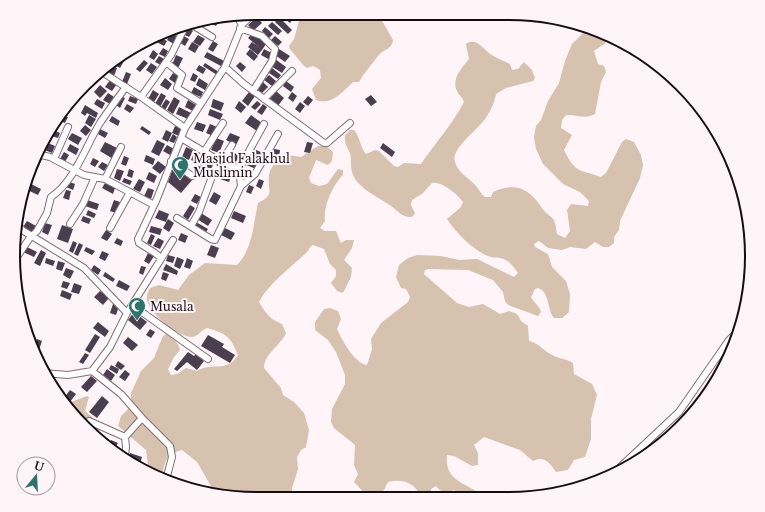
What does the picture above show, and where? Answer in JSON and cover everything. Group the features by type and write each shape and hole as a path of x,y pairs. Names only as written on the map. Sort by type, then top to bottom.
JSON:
{"street":[{"path":"239,21 241,26 262,36 275,49 272,61 253,91"},
{"path":"161,258 138,241 185,128 225,67 241,26 246,21"},
{"path":"197,28 212,37"},
{"path":"142,97 166,62 182,32"},
{"path":"166,62 182,75 176,88 201,102"},
{"path":"225,67 253,91 324,143 327,143 350,123"},
{"path":"264,99 292,71"},
{"path":"106,74 142,97 185,128"},
{"path":"20,252 29,239 33,236 47,213 51,197 58,193 74,170 101,122 126,87"},
{"path":"204,152 223,123"},
{"path":"241,186 239,169 264,124"},
{"path":"54,159 68,127"},
{"path":"177,218 211,240 217,237 241,186 255,174 278,134"},
{"path":"181,138 204,152 239,169"},
{"path":"191,226 199,212 220,160 232,145"},
{"path":"105,179 121,147"},
{"path":"43,155 54,159 74,170 105,179 154,205"},
{"path":"171,161 192,176"},
{"path":"70,224 83,204 95,177"},
{"path":"110,228 130,192"},
{"path":"22,230 84,268 127,313"},
{"path":"52,374 68,375 92,371 110,347 127,313 173,240"},
{"path":"132,305 208,359"},
{"path":"632,457 679,412 729,340"},
{"path":"92,371 121,394 170,446 172,452 167,474"},
{"path":"125,452 125,437 142,418"},
{"path":"89,421 125,437"}],"shaded area":[{"path":"299,20 382,20 393,40 391,46 378,56 359,82 353,82 341,94 332,100 321,101 316,100 312,89 321,78 320,70 313,66 307,68 304,66 290,49 289,46 294,39"},
{"path":"584,32 607,41 594,51 598,64 604,66 606,72 601,82 595,114 587,117 566,115 562,120 561,128 572,135 564,150 568,158 579,170 601,177 606,173 622,142 626,139 634,142 641,155 643,165 640,178 620,221 619,230 614,237 614,243 609,247 603,247 595,242 586,249 570,247 562,250 548,248 539,241 534,244 535,247 548,254 552,267 566,281 570,294 569,312 562,318 554,318 545,293 538,288 535,289 531,297 541,312 538,316 508,305 505,301 503,292 493,280 468,270 429,269 425,270 424,274 457,303 469,307 483,304 500,314 509,311 517,314 521,321 528,326 529,341 554,356 573,363 574,374 592,384 597,395 591,419 591,439 585,457 574,460 568,470 556,472 544,459 537,459 533,461 520,450 484,437 474,445 478,453 478,465 472,466 454,456 447,455 447,465 454,477 459,482 478,492 457,492 454,490 444,492 436,486 431,489 431,492 418,492 408,483 403,481 393,481 388,482 382,492 363,492 354,482 358,474 354,465 355,445 334,428 331,422 332,409 345,384 345,375 336,352 328,340 315,330 315,322 324,309 330,308 338,311 341,319 337,329 342,339 353,356 367,365 372,349 371,339 381,323 408,302 410,297 406,289 401,288 396,277 399,265 408,258 417,255 441,256 459,260 477,259 514,277 518,273 506,260 485,255 473,247 455,230 447,219 461,207 463,202 454,192 445,186 432,183 423,193 412,200 411,205 415,213 412,217 402,215 391,206 367,191 354,177 352,172 351,155 345,143 345,135 350,130 354,130 358,135 362,148 366,154 375,150 379,151 394,166 398,167 404,163 421,164 464,102 457,91 455,82 458,74 469,59 466,44 470,42 476,43 490,54 510,64 512,70 518,69 524,62 532,70 535,78 533,81 506,88 496,94 493,105 487,116 457,151 455,162 460,171 485,197 491,197 493,192 508,187 515,187 527,192 554,220 557,234 565,238 570,231 567,210 571,204 588,206 589,201 580,192 563,184 543,164 536,149 534,137 536,126 541,120 548,101 559,83 565,61 572,44"},
{"path":"318,146 326,146 333,152 332,161 328,165 316,160 309,178 311,183 319,186 327,184 338,169 343,170 343,175 336,184 327,202 325,221 320,228 325,231 336,231 341,243 346,240 354,240 352,248 344,260 352,268 351,277 343,293 337,291 331,283 336,276 336,270 330,264 324,249 313,245 274,282 259,302 271,318 282,324 286,333 267,358 264,368 281,388 283,395 294,402 304,413 309,430 306,447 301,450 297,457 298,469 292,492 256,492 225,490 211,487 197,462 182,450 172,454 166,460 163,473 152,468 147,465 146,450 118,426 121,416 131,406 131,393 141,371 154,358 163,336 166,334 173,339 177,343 180,350 174,357 168,369 171,375 177,374 186,368 197,371 208,367 224,366 233,361 238,355 230,340 219,332 207,328 196,336 191,337 179,333 166,324 155,314 147,301 150,288 159,285 178,290 189,275 205,263 237,265 246,252 249,244 258,203 264,200 270,192 269,174 277,159 288,155 301,157"},
{"path":"87,396 89,397 85,411 99,426 99,432 89,423 71,402"}],"building":[{"path":"253,20 260,20 262,23 253,31 248,25"},
{"path":"277,20 282,20 292,30 288,34 275,22"},
{"path":"272,22 282,31 278,35 268,26"},
{"path":"265,27 273,34 269,38 262,31"},
{"path":"191,29 193,31 189,37 183,34 185,31"},
{"path":"253,33 266,44 262,50 248,38"},
{"path":"175,35 179,37 174,44 167,40 169,37"},
{"path":"182,35 189,39 185,46 179,42"},
{"path":"198,35 205,39 200,46 193,42"},
{"path":"275,36 282,42 278,46 271,40"},
{"path":"163,39 167,41 164,46 157,42"},
{"path":"213,41 218,44 213,52 208,49"},
{"path":"192,42 199,46 195,53 188,49"},
{"path":"252,42 262,50 258,55 248,47"},
{"path":"163,48 168,51 165,57 159,54"},
{"path":"250,49 258,56 254,61 246,54"},
{"path":"264,49 273,54 270,60 261,55"},
{"path":"279,49 290,56 285,62 275,55"},
{"path":"153,50 158,54 154,60 149,57"},
{"path":"207,52 224,61 221,66 204,57"},
{"path":"176,55 183,58 178,68 172,65"},
{"path":"159,56 164,59 161,65 155,62"},
{"path":"275,59 286,67 282,73 271,66"},
{"path":"144,60 148,63 140,72 136,69"},
{"path":"124,61 124,61 120,68 116,66"},
{"path":"240,62 246,67 242,72 236,66"},
{"path":"151,63 157,67 152,74 146,70"},
{"path":"205,63 219,72 217,75 203,66"},
{"path":"199,65 206,69 203,74 196,70"},
{"path":"114,67 117,68 114,76 107,74"},
{"path":"272,68 281,75 278,79 269,73"},
{"path":"126,72 131,74 127,84 122,82"},
{"path":"173,73 179,76 175,83 169,79"},
{"path":"193,73 198,76 195,82 190,80"},
{"path":"269,75 276,81 272,86 264,80"},
{"path":"165,78 172,84 168,90 160,85"},
{"path":"199,78 208,84 205,90 196,85"},
{"path":"110,80 117,84 112,91 105,87"},
{"path":"286,81 294,87 291,92 283,86"},
{"path":"263,82 268,87 261,94 256,90"},
{"path":"100,85 107,91 100,98 94,92"},
{"path":"194,87 203,92 201,97 191,93"},
{"path":"153,90 159,94 154,102 148,99"},
{"path":"276,91 284,98 277,107 269,100"},
{"path":"249,92 255,96 248,106 242,101"},
{"path":"292,92 297,96 293,102 288,98"},
{"path":"108,93 114,97 110,104 103,100"},
{"path":"161,93 166,96 160,107 155,104"},
{"path":"371,95 377,102 371,106 365,99"},
{"path":"121,96 125,98 120,108 116,105"},
{"path":"130,96 138,99 136,104 128,101"},
{"path":"308,96 313,100 308,106 303,102"},
{"path":"174,97 180,101 173,114 167,110"},
{"path":"97,99 105,103 102,109 94,104"},
{"path":"166,99 170,102 165,110 161,107"},
{"path":"213,99 224,103 221,111 211,107"},
{"path":"188,100 196,105 193,111 185,107"},
{"path":"239,101 246,107 241,113 235,108"},
{"path":"257,101 261,104 255,110 251,107"},
{"path":"300,102 305,106 300,113 295,109"},
{"path":"127,104 134,108 130,113 124,109"},
{"path":"263,104 267,107 262,115 257,112"},
{"path":"85,105 98,113 96,118 87,113 85,116 81,113"},
{"path":"179,107 191,113 188,119 176,114"},
{"path":"210,109 223,114 220,120 208,115"},
{"path":"89,115 96,119 91,127 85,123"},
{"path":"251,115 262,123 257,131 245,123"},
{"path":"66,116 68,117 65,123 62,122"},
{"path":"112,116 120,121 118,126 109,121"},
{"path":"197,122 206,125 203,132 194,129"},
{"path":"210,124 217,127 213,136 206,133"},
{"path":"85,125 91,130 86,136 80,131"},
{"path":"142,126 151,132 149,135 140,129"},
{"path":"175,126 182,129 179,136 172,133"},
{"path":"100,129 108,133 105,138 98,134"},
{"path":"166,130 172,133 168,142 162,139"},
{"path":"56,131 60,133 58,138 53,136"},
{"path":"72,133 82,138 78,145 68,139"},
{"path":"230,133 240,137 236,145 226,140"},
{"path":"173,134 177,137 174,143 169,141"},
{"path":"216,138 224,141 219,153 211,150"},
{"path":"157,140 165,144 159,156 151,152"},
{"path":"105,142 119,149 113,159 100,151"},
{"path":"307,142 313,143 310,153 304,152"},
{"path":"383,143 395,152 392,157 380,148"},
{"path":"49,144 55,146 52,153 45,150"},
{"path":"70,144 79,149 76,155 67,150"},
{"path":"167,145 174,149 170,155 163,151"},
{"path":"186,147 193,150 189,160 182,157"},
{"path":"274,149 280,150 279,157 273,156"},
{"path":"256,150 263,153 260,162 253,160"},
{"path":"64,152 69,155 65,162 60,159"},
{"path":"231,152 239,155 235,165 227,162"},
{"path":"194,153 199,155 197,163 191,160"},
{"path":"146,155 155,159 153,165 144,161"},
{"path":"124,156 129,158 126,166 121,164"},
{"path":"203,156 209,158 205,167 200,165"},
{"path":"93,158 99,161 95,167 90,164"},
{"path":"209,159 215,161 212,169 206,167"},
{"path":"246,159 258,164 256,169 244,164"},
{"path":"158,161 166,167 160,174 152,168"},
{"path":"102,162 108,165 104,171 98,167"},
{"name":"Masjid Falakhul Muslimin","path":"174,165 193,179 181,193 168,182"},
{"path":"196,165 207,169 205,173 195,169"},
{"path":"223,165 233,167 232,173 222,171"},
{"path":"117,169 124,171 120,181 114,178"},
{"path":"129,169 134,171 132,178 127,176"},
{"path":"195,170 202,172 200,178 193,175"},
{"path":"149,172 157,176 154,183 146,179"},
{"path":"222,173 231,176 229,182 220,179"},
{"path":"124,178 132,181 130,185 122,182"},
{"path":"139,179 145,182 140,192 133,189"},
{"path":"259,179 264,181 261,189 256,186"},
{"path":"67,181 75,184 73,190 64,186"},
{"path":"105,183 115,188 113,194 102,188"},
{"path":"32,184 41,189 38,195 29,191"},
{"path":"249,185 254,187 251,194 246,192"},
{"path":"148,188 154,190 151,199 144,196"},
{"path":"66,190 71,191 69,200 63,198"},
{"path":"214,192 221,196 216,205 209,201"},
{"path":"195,194 201,197 197,204 191,201"},
{"path":"87,200 99,204 97,210 85,206"},
{"path":"114,200 120,202 116,213 110,211"},
{"path":"190,205 195,208 188,220 183,216"},
{"path":"88,210 96,214 94,218 86,215"},
{"path":"159,210 169,214 166,222 155,218"},
{"path":"234,211 246,216 243,223 231,218"},
{"path":"201,213 212,220 208,226 197,219"},
{"path":"83,216 91,219 89,224 81,221"},
{"path":"168,219 174,223 169,232 163,228"},
{"path":"27,221 36,226 32,232 23,227"},
{"path":"196,222 208,229 206,232 194,225"},
{"path":"45,223 52,225 48,235 42,232"},
{"path":"62,225 73,229 68,243 57,239"},
{"path":"151,226 162,229 160,235 149,232"},
{"path":"225,228 235,233 231,240 221,235"},
{"path":"106,230 112,234 107,241 101,238"},
{"path":"181,233 188,236 185,243 178,240"},
{"path":"151,234 155,236 151,245 147,243"},
{"path":"117,238 123,241 121,246 114,243"},
{"path":"158,238 164,241 160,249 153,246"},
{"path":"73,241 77,243 73,253 69,251"},
{"path":"79,243 83,245 78,256 74,254"},
{"path":"211,245 219,248 215,258 207,255"},
{"path":"25,246 37,252 34,257 23,252"},
{"path":"86,247 95,251 92,255 84,251"},
{"path":"41,250 46,253 40,266 34,263"},
{"path":"102,251 109,254 105,261 99,258"},
{"path":"148,253 154,256 149,264 144,261"},
{"path":"168,255 175,257 173,263 166,261"},
{"path":"177,257 184,260 180,269 174,266"},
{"path":"46,258 55,261 53,266 45,263"},
{"path":"187,258 193,261 190,269 184,267"},
{"path":"58,261 65,263 62,271 56,269"},
{"path":"166,264 178,271 177,275 163,270"},
{"path":"94,265 101,270 98,275 91,270"},
{"path":"141,266 146,267 143,275 139,273"},
{"path":"66,268 74,271 70,279 63,275"},
{"path":"105,272 115,279 113,282 103,276"},
{"path":"163,272 169,274 166,281 161,279"},
{"path":"119,280 130,286 127,291 116,286"},
{"path":"63,281 70,283 67,289 61,287"},
{"path":"74,283 82,286 79,294 71,292"},
{"path":"62,290 72,294 70,300 60,296"},
{"path":"100,291 109,298 103,305 94,297"},
{"path":"113,304 119,306 116,315 110,313"},
{"name":"Musala","path":"134,312 147,322 140,330 128,320"},
{"path":"98,322 109,331 105,337 93,328"},
{"path":"150,329 155,332 151,338 146,335"},
{"path":"95,334 100,337 90,353 85,350"},
{"path":"208,335 224,344 222,347 235,355 230,363 201,346"},
{"path":"128,337 138,345 132,351 123,343"},
{"path":"37,339 42,341 39,349 38,346"},
{"path":"188,352 194,356 196,354 204,361 197,370 187,362 177,371 174,369"},
{"path":"85,353 89,355 83,364 79,362"},
{"path":"118,361 125,366 121,370 115,366"},
{"path":"111,365 119,369 117,374 109,369"},
{"path":"107,369 115,375 111,381 103,375"},
{"path":"125,370 130,374 125,381 119,377"},
{"path":"91,376 97,381 87,392 81,387"},
{"path":"70,390 76,394 70,402 66,395"},
{"path":"102,396 109,402 97,418 89,412"},
{"path":"111,440 118,443 116,446 110,442"},
{"path":"130,453 142,457 141,462 138,460 129,455"}],"place":[{"name":"Masjid Falakhul Muslimin","path":"180,180"},
{"name":"Musala","path":"137,321"}]}
